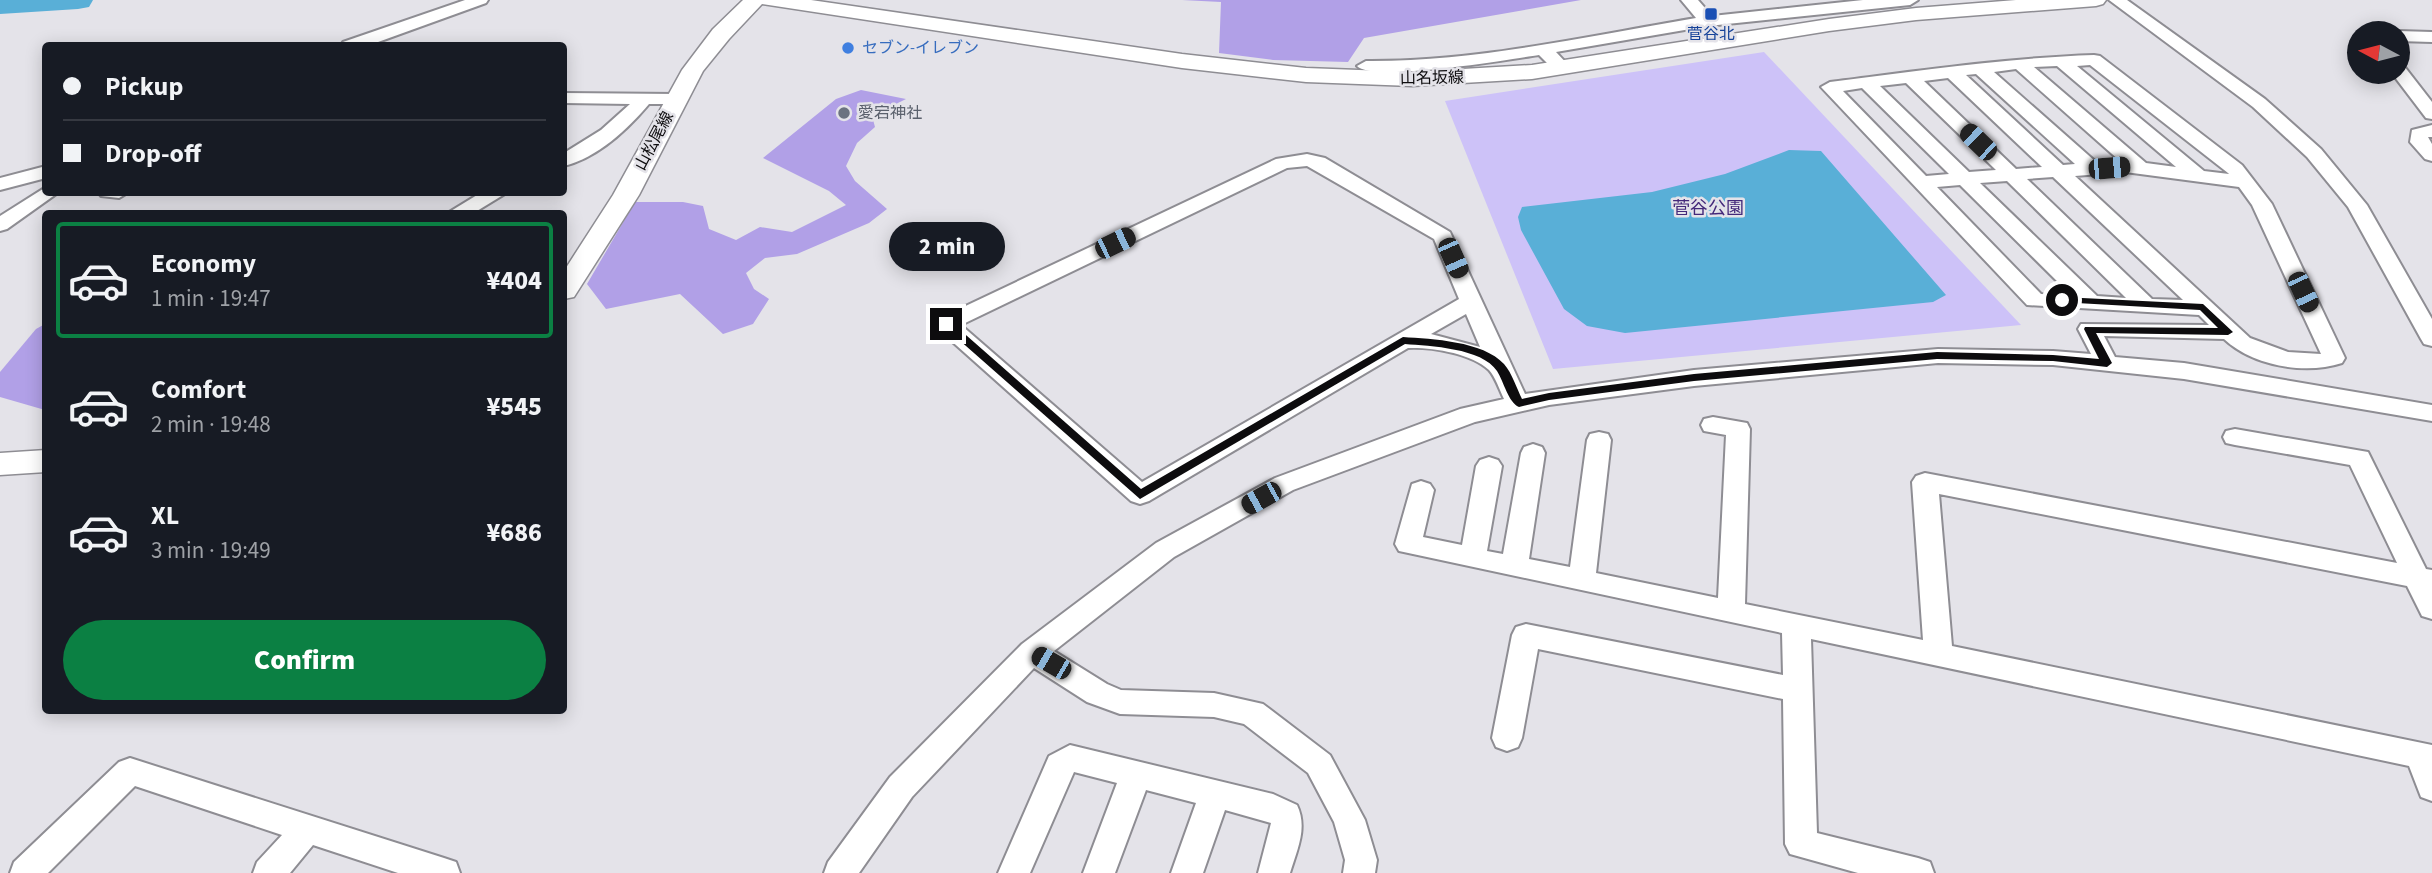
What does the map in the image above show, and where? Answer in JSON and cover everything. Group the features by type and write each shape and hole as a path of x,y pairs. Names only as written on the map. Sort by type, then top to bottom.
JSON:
{"main road":[{"name":"山松尾線","path":"567,286 626,195 676,99 706,52 755,0"},
{"name":"山名坂線","path":"778,1 1182,61 1306,75 1412,79 1484,77 1563,68 1829,25 1916,14 2096,0"},
{"path":"0,464 42,461"}],"street":[{"path":"360,42 480,0"},
{"path":"1689,0 1708,20"},
{"path":"1366,66 1454,63 1708,20 1910,0"},
{"path":"2117,0 2259,103 2314,153 2357,205 2432,339"},
{"path":"2410,36 2432,37"},
{"path":"1543,49 1563,68"},
{"path":"1951,71 2060,172 2203,307 2228,332 2242,344 2264,353 2325,362 2334,358 2262,204 2235,169 2095,60 2019,63 1979,68 1951,71 1909,76 1830,87 2035,300 2203,307"},
{"path":"2061,61 2198,176"},
{"path":"2019,63 2140,168"},
{"path":"1979,68 2092,169"},
{"path":"1909,76 2144,303"},
{"path":"1866,82 2089,301"},
{"path":"2409,84 2432,114"},
{"path":"567,98 676,99"},
{"path":"567,158 603,139 629,118 645,99"},
{"path":"2432,131 2419,134 2419,142 2432,156"},
{"path":"1472,301 1140,495 946,324 1283,163 1307,160 1318,162 1443,236 1519,404"},
{"path":"1921,182 2126,166 2245,182"},
{"path":"0,184 42,174"},
{"path":"0,225 43,196"},
{"path":"464,210 490,196"},
{"path":"2107,363 2089,329 2228,332"},
{"path":"1403,341 1448,343 1481,355 1500,366"},
{"path":"841,873 901,787 1032,652 1165,550 1284,484 1469,415 1549,397 1694,378 1937,356 2053,358 2184,371 2432,412"},
{"path":"1713,425 1738,429 1731,612"},
{"path":"2235,437 2359,458 2425,579 2432,608"},
{"path":"1582,580 1599,440"},
{"path":"1514,566 1533,453"},
{"path":"1473,557 1489,466"},
{"path":"1938,655 1925,482 2425,579"},
{"path":"1421,490 1408,544 2426,756 2432,787"},
{"path":"1796,625 1801,844 1918,873"},
{"path":"1507,738 1526,635 1798,690"},
{"path":"1032,652 1097,693 1120,702 1214,705 1252,713 1319,764 1349,820 1361,860 1359,873"},
{"path":"1014,873 1060,765 1070,758 1273,808 1286,815 1287,829 1273,873"},
{"path":"26,873 130,771 444,873"},
{"path":"1098,873 1136,774"},
{"path":"1187,873 1215,794"},
{"path":"269,873 307,829"}],"green space":[{"name":"菅谷公園","path":"1764,52 2021,325 1553,369 1445,101"}],"shaded area":[{"path":"1182,0 1581,0 1364,38 1348,62 1273,60 1219,53 1221,2"},
{"path":"861,90 906,99 872,116 875,127 857,143 846,166 855,181 887,209 869,223 797,254 765,258 746,273 754,289 769,299 753,324 723,334 680,294 606,309 587,284 635,202 683,202 703,206 709,229 736,240 760,227 792,232 846,205 829,191 763,158 836,99"},
{"path":"42,326 42,409 0,397 0,372 36,329"}],"water":[{"path":"1789,150 1821,151 1946,295 1933,302 1625,333 1587,326 1564,309 1521,230 1518,217 1522,207 1652,192 1725,174"}],"waterway":[{"path":"0,5 78,0"}],"place":[{"name":"菅谷北","path":"1711,14"},
{"name":"セブン-イレブン","path":"848,48"},
{"name":"愛宕神社","path":"844,113"}],"route":[{"path":"946,324 1140,495 1403,341 1448,343 1481,355 1500,366 1519,404 1549,397 1694,378 1937,356 2053,358 2107,363 2089,329 2228,332 2203,307 2062,300"}]}
